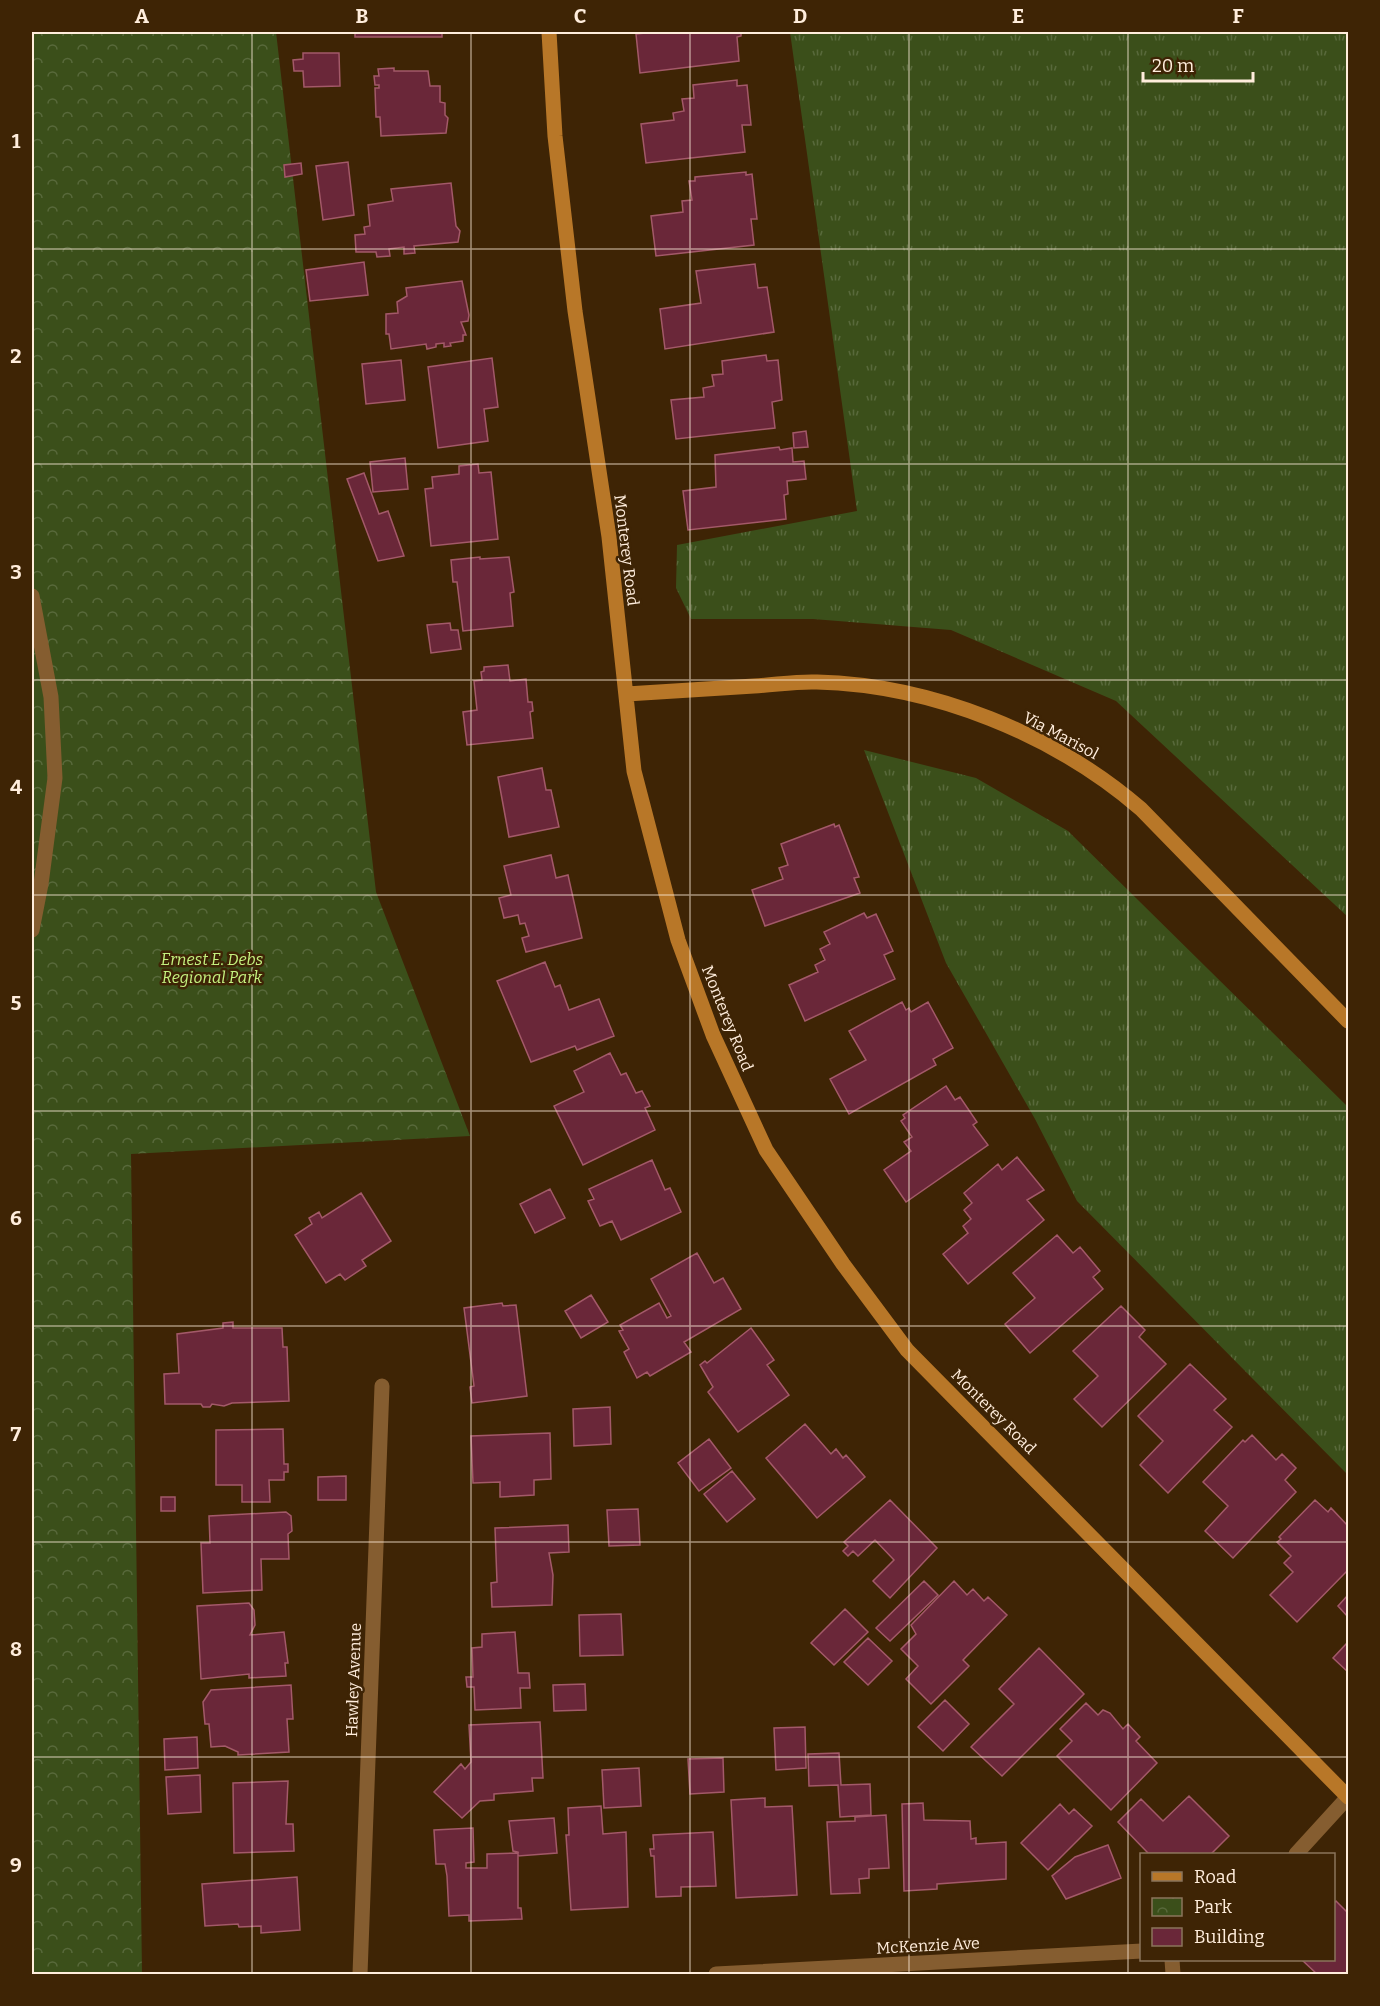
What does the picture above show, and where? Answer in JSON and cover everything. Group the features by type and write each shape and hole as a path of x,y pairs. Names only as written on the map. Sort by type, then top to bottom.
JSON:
{"street":[{"name":"Monterey Road","path":"549,32 555,136 575,311 609,537 634,771 678,940 713,1035 766,1150 843,1264 907,1350 1348,1797"},
{"path":"32,596 51,697 55,778 41,884 32,930"},
{"name":"Via Marisol","path":"627,694 816,682 879,687 960,709 1026,734 1111,783 1141,809 1348,1021"},
{"name":"Hawley Avenue","path":"360,1974 382,1386"},
{"path":"1297,1853 1348,1797"},
{"name":"McKenzie Ave","path":"716,1974 1140,1951"}],"green space":[{"name":"Ernest E. Debs Regional Park","path":"32,32 276,32 376,892 470,1136 131,1154 142,1974 32,1974"},
{"path":"790,32 1348,32 1348,917 1116,701 951,630 813,619 691,619 676,588 677,545 857,511"},
{"path":"864,750 976,778 1068,831 1348,1107 1348,1475 1077,1201 1035,1119 946,963"}],"building":[{"path":"355,32 442,32 442,37 355,37"},
{"path":"741,32 741,36 737,37 739,61 640,73 636,34"},
{"path":"303,53 339,53 340,86 304,87 303,71 294,71 293,60 303,59"},
{"path":"394,68 394,71 428,71 430,86 440,86 440,102 445,103 445,115 448,118 446,133 381,136 380,117 376,117 375,88 379,88 379,85 375,85 374,76 379,76 378,69"},
{"path":"737,80 737,86 747,85 751,125 742,125 745,152 646,163 641,124 674,120 673,113 684,111 682,99 694,98 693,85"},
{"path":"348,162 354,215 323,220 316,166"},
{"path":"301,163 302,174 285,177 284,165"},
{"path":"746,172 746,175 752,174 757,219 751,219 754,245 656,256 651,216 683,212 682,201 692,200 689,181 695,181 695,177"},
{"path":"451,183 456,226 460,231 458,242 414,246 415,253 404,254 404,247 389,249 390,256 377,257 376,252 356,252 355,235 365,234 364,227 370,226 368,205 393,201 391,189"},
{"path":"364,262 368,295 310,301 306,270"},
{"path":"755,264 758,288 767,287 774,332 665,349 660,309 701,303 696,271"},
{"path":"462,281 469,315 468,321 461,322 466,335 463,335 463,341 450,343 451,346 444,347 444,343 436,344 436,347 427,349 426,344 391,349 389,334 386,334 386,314 398,313 397,302 407,296 406,288"},
{"path":"766,355 767,361 778,360 782,400 772,402 775,428 676,439 671,400 704,397 703,388 714,386 712,375 723,374 722,361"},
{"path":"492,358 498,407 484,409 488,441 438,448 428,367"},
{"path":"401,360 405,400 366,404 362,364"},
{"path":"806,431 808,447 794,448 793,433"},
{"path":"779,447 780,450 792,448 793,462 804,461 806,479 787,481 788,494 784,495 786,519 688,530 683,491 716,487 715,455"},
{"path":"405,458 408,489 373,492 370,462"},
{"path":"478,464 479,473 491,472 498,539 431,546 425,489 433,488 432,477 459,474 459,466"},
{"path":"364,473 379,514 388,511 404,556 378,561 347,479"},
{"path":"480,557 480,559 509,557 514,592 510,593 513,626 463,631 457,582 453,582 451,560"},
{"path":"450,623 451,630 458,630 461,649 431,653 427,625"},
{"path":"508,665 510,681 526,679 528,702 532,702 533,711 530,712 533,738 467,745 463,712 477,710 474,681 482,680 481,672 484,671 484,667"},
{"path":"542,768 546,790 551,790 559,827 509,837 498,777"},
{"path":"834,824 835,827 839,825 859,877 854,878 860,893 765,926 752,890 783,879 779,868 788,865 781,844"},
{"path":"551,855 556,878 568,875 582,938 526,952 522,938 529,936 525,923 520,924 518,915 504,918 499,898 511,895 504,866"},
{"path":"864,913 867,918 876,914 893,951 884,955 895,979 805,1021 789,985 818,972 815,965 825,960 820,949 830,944 824,932"},
{"path":"545,962 555,987 560,985 569,1010 599,999 614,1036 577,1050 575,1046 531,1062 497,981"},
{"path":"902,1002 906,1010 909,1008 911,1012 928,1002 953,1048 933,1059 936,1065 849,1114 830,1079 866,1060 849,1031"},
{"path":"610,1053 621,1075 626,1073 636,1093 642,1091 650,1106 645,1108 655,1130 583,1165 554,1106 584,1092 574,1071"},
{"path":"946,1086 955,1100 960,1097 977,1122 973,1125 988,1145 906,1202 884,1170 911,1151 904,1142 912,1137 901,1121 905,1118 903,1115"},
{"path":"1017,1157 1044,1190 1027,1200 1044,1220 968,1284 943,1254 968,1233 963,1226 971,1219 964,1210 972,1203 964,1193 998,1164 1002,1170"},
{"path":"652,1160 665,1190 670,1188 681,1212 621,1240 612,1221 600,1226 588,1201 594,1199 589,1189"},
{"path":"550,1189 565,1218 535,1233 520,1204"},
{"path":"361,1193 391,1241 362,1260 366,1266 345,1280 340,1274 326,1283 295,1235 312,1224 309,1218 319,1212 322,1218"},
{"path":"1057,1235 1073,1253 1080,1247 1100,1271 1093,1277 1103,1289 1030,1353 1005,1324 1035,1298 1013,1273"},
{"path":"697,1253 714,1283 723,1278 741,1309 684,1342 691,1352 650,1376 647,1372 637,1378 624,1352 629,1349 619,1331 623,1330 620,1325 659,1303 667,1318 671,1316 651,1279"},
{"path":"591,1295 608,1322 581,1338 565,1311"},
{"path":"502,1303 503,1306 516,1305 527,1396 472,1403 470,1387 474,1386 464,1308"},
{"path":"1121,1306 1145,1330 1139,1337 1166,1364 1102,1427 1074,1399 1098,1376 1073,1351"},
{"path":"233,1322 233,1328 282,1328 283,1347 287,1347 289,1401 232,1403 224,1406 212,1404 210,1407 203,1407 201,1404 165,1404 164,1374 179,1373 177,1334 223,1328 223,1323"},
{"path":"751,1328 774,1360 767,1365 789,1395 738,1432 708,1392 713,1387 700,1365 705,1361 707,1363"},
{"path":"1190,1364 1226,1399 1214,1410 1232,1427 1168,1493 1140,1465 1163,1441 1138,1416"},
{"path":"610,1407 611,1444 574,1446 573,1409"},
{"path":"805,1424 831,1454 836,1449 843,1458 846,1455 865,1477 817,1518 766,1458"},
{"path":"283,1429 284,1464 288,1464 288,1472 284,1472 284,1480 269,1480 270,1502 242,1502 242,1485 216,1485 216,1430"},
{"path":"550,1433 551,1479 534,1480 534,1495 500,1497 500,1482 473,1483 471,1436"},
{"path":"1252,1435 1276,1460 1282,1454 1296,1468 1285,1480 1296,1492 1233,1558 1205,1531 1228,1506 1203,1482 1243,1440 1245,1442"},
{"path":"709,1439 731,1468 699,1491 678,1463"},
{"path":"732,1471 755,1499 727,1522 704,1494"},
{"path":"346,1476 346,1500 318,1500 318,1477"},
{"path":"161,1497 175,1497 175,1511 161,1511"},
{"path":"890,1500 937,1548 890,1598 873,1581 894,1560 875,1540 858,1556 853,1551 848,1556 843,1551 848,1546 844,1542"},
{"path":"1315,1500 1328,1512 1331,1508 1348,1526 1348,1570 1297,1622 1270,1595 1293,1572 1284,1563 1291,1556 1277,1542 1281,1539 1279,1537"},
{"path":"638,1509 640,1545 609,1546 607,1510"},
{"path":"286,1512 291,1516 292,1531 288,1534 289,1559 261,1559 262,1590 203,1593 201,1543 210,1543 209,1516"},
{"path":"568,1525 569,1552 549,1553 553,1575 552,1605 492,1607 491,1583 497,1582 495,1528"},
{"path":"924,1581 938,1595 890,1641 876,1628"},
{"path":"954,1581 967,1595 973,1589 984,1601 988,1597 1007,1615 963,1660 969,1666 931,1704 906,1679 918,1666 901,1649 916,1634 911,1625"},
{"path":"1348,1595 1348,1617 1338,1606"},
{"path":"249,1603 254,1610 255,1625 250,1635 284,1632 288,1663 285,1663 286,1676 249,1678 249,1674 201,1679 197,1606"},
{"path":"845,1609 868,1632 834,1665 811,1643"},
{"path":"621,1614 623,1655 580,1656 579,1615"},
{"path":"515,1632 518,1673 529,1673 530,1688 520,1688 521,1708 475,1710 474,1687 467,1687 466,1677 473,1677 472,1648 482,1647 482,1634"},
{"path":"868,1638 892,1661 868,1685 844,1662"},
{"path":"1348,1642 1348,1672 1333,1658"},
{"path":"1039,1648 1084,1694 1002,1776 971,1747 1014,1704 999,1689"},
{"path":"585,1684 586,1710 554,1711 553,1685"},
{"path":"291,1685 293,1719 287,1719 289,1752 238,1755 238,1752 225,1746 211,1747 209,1724 205,1724 203,1702 211,1690"},
{"path":"945,1700 969,1724 943,1751 918,1727"},
{"path":"1086,1703 1098,1715 1103,1710 1110,1713 1123,1729 1128,1724 1140,1737 1136,1741 1157,1763 1111,1810 1057,1756 1072,1741 1060,1729"},
{"path":"540,1722 543,1778 532,1778 533,1791 494,1794 494,1800 480,1801 462,1818 434,1792 461,1764 465,1769 471,1762 469,1725"},
{"path":"805,1727 806,1768 776,1770 774,1728"},
{"path":"197,1737 198,1768 165,1770 164,1739"},
{"path":"839,1753 841,1785 870,1784 871,1815 840,1817 838,1785 809,1786 808,1754"},
{"path":"723,1758 724,1792 690,1794 688,1759"},
{"path":"639,1768 641,1806 604,1808 602,1770"},
{"path":"200,1775 201,1812 168,1814 166,1777"},
{"path":"288,1781 286,1824 293,1824 294,1851 234,1853 233,1783"},
{"path":"1189,1796 1229,1836 1212,1853 1148,1853 1118,1822 1141,1799 1163,1821"},
{"path":"765,1798 765,1807 792,1806 797,1895 736,1898 731,1800"},
{"path":"923,1803 924,1820 970,1821 971,1839 976,1838 976,1844 1006,1842 1006,1879 937,1884 937,1889 904,1891 902,1804"},
{"path":"1060,1804 1069,1814 1074,1809 1092,1826 1048,1870 1021,1843"},
{"path":"601,1806 603,1834 626,1832 628,1907 571,1910 566,1835 569,1835 568,1808"},
{"path":"886,1815 889,1868 869,1869 869,1878 859,1879 860,1893 831,1894 827,1822 855,1821 855,1817"},
{"path":"554,1818 557,1853 518,1856 518,1852 513,1851 509,1821"},
{"path":"473,1828 474,1862 466,1863 466,1868 487,1868 487,1854 518,1853 518,1908 521,1908 522,1919 469,1921 469,1915 449,1916 445,1864 436,1864 434,1830"},
{"path":"713,1832 716,1886 681,1887 681,1896 656,1897 654,1856 651,1856 650,1849 654,1849 653,1835"},
{"path":"1108,1845 1121,1878 1066,1899 1052,1876 1075,1857"},
{"path":"297,1877 300,1930 261,1933 261,1926 239,1927 238,1924 205,1926 202,1884"},
{"path":"1335,1902 1348,1913 1348,1974 1317,1974 1303,1961 1335,1961"}]}
